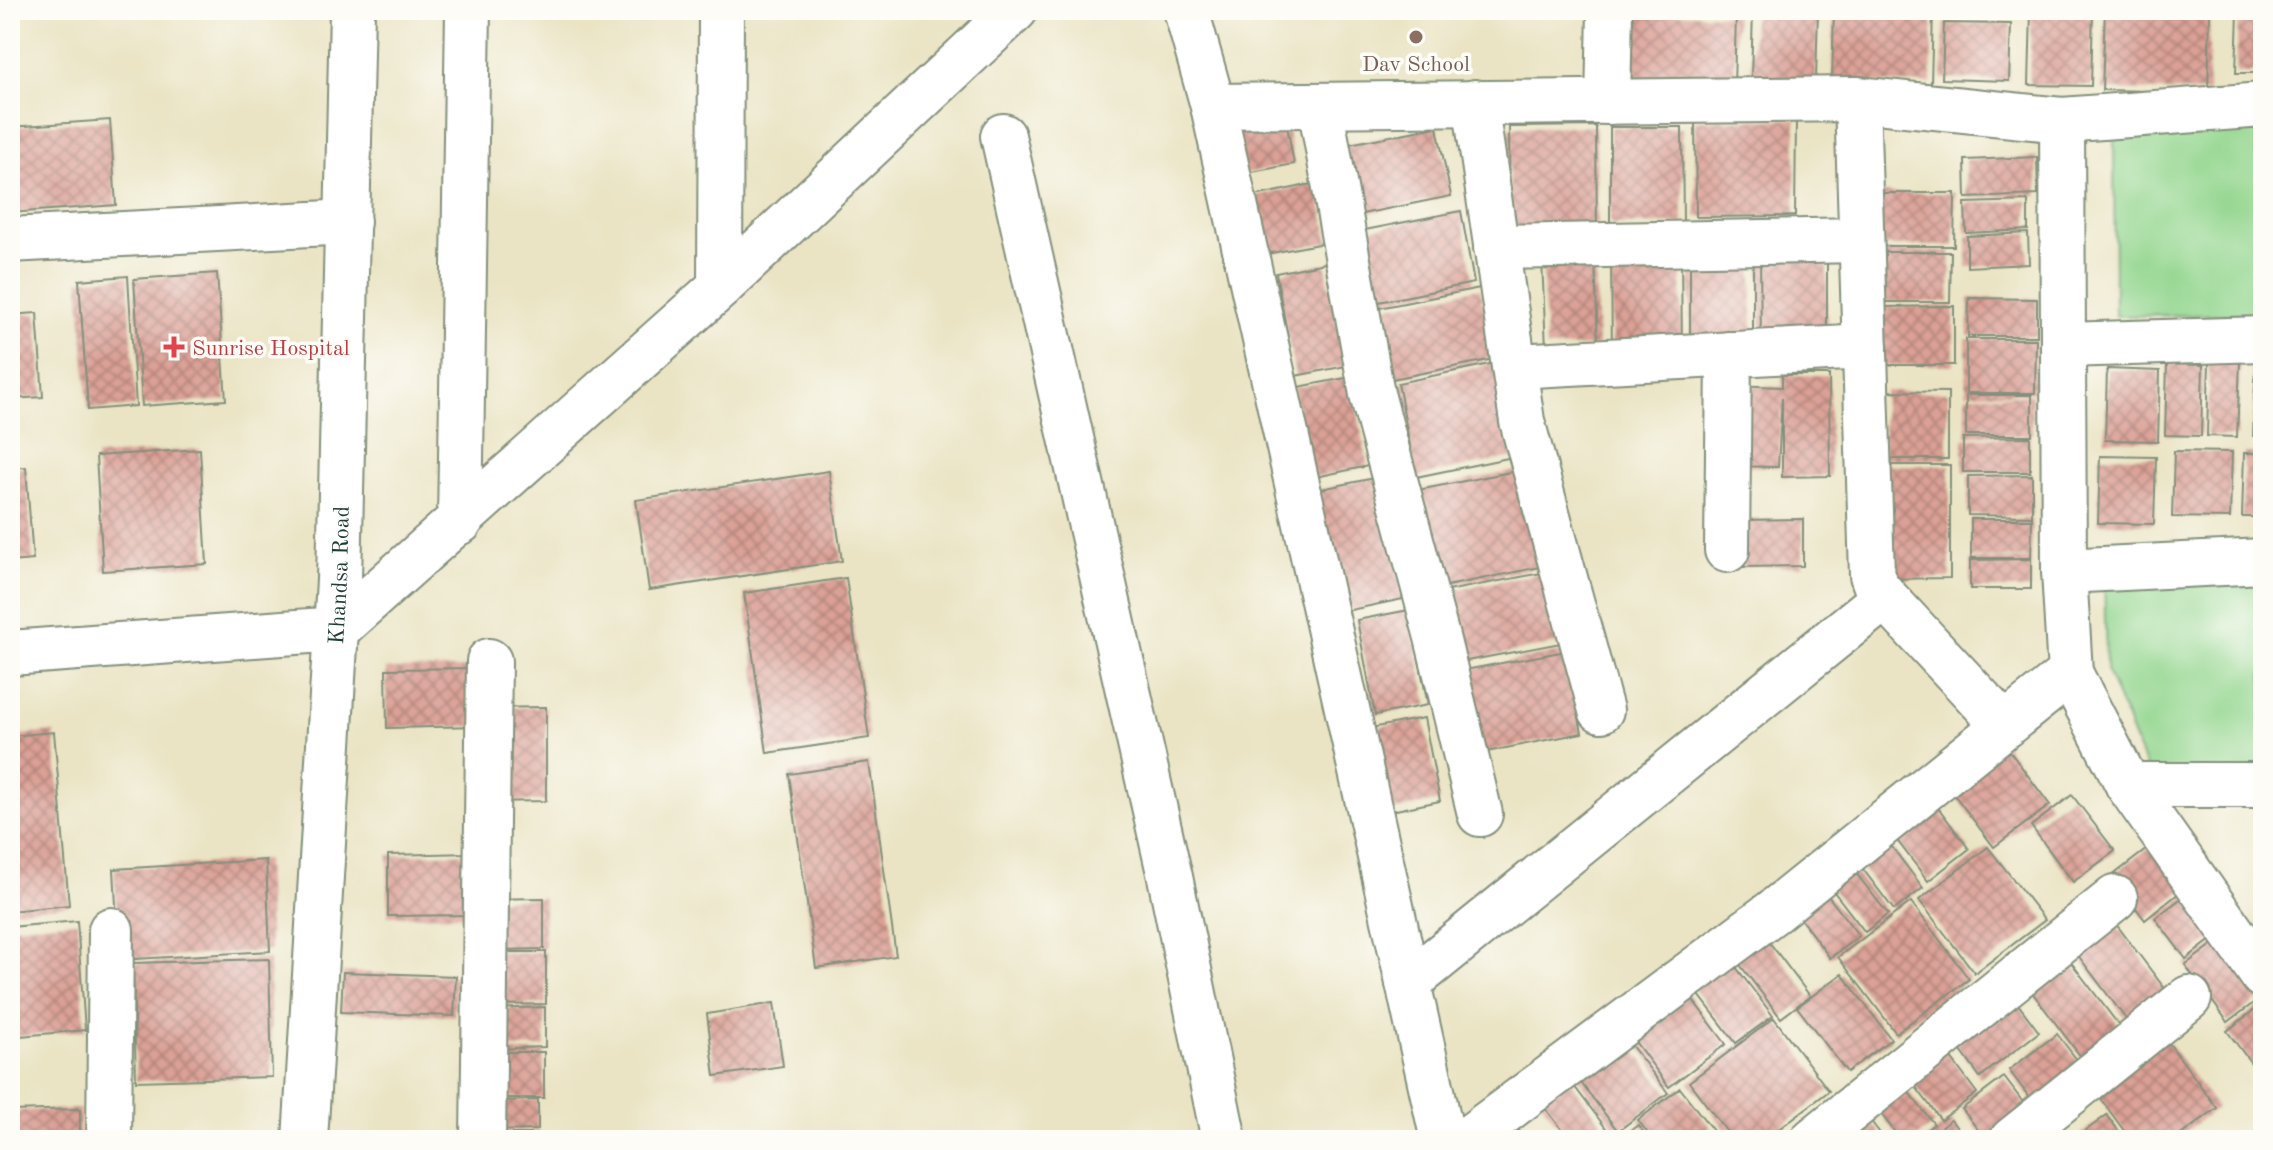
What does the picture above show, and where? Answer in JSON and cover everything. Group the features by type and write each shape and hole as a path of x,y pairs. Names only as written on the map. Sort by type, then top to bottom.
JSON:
{"street":[{"name":"Khandsa Road","path":"305,1140 337,629 352,10"},
{"path":"460,522 468,10"},
{"path":"720,287 721,10"},
{"path":"10,653 337,629 720,287 981,25 1015,10"},
{"path":"1186,10 1213,106 1443,1140"},
{"path":"1608,102 1610,10"},
{"path":"1213,106 1857,99 2062,120 2263,105"},
{"path":"1857,99 1872,575 1885,597 2004,725"},
{"path":"1475,102 1522,421 1601,710"},
{"path":"1320,105 1372,394 1437,637 1480,814"},
{"path":"2062,120 2064,571 2070,673 2128,785 2263,976"},
{"path":"1003,136 1170,877 1224,1140"},
{"path":"10,240 348,222"},
{"path":"1496,247 1861,240"},
{"path":"2064,345 2263,339"},
{"path":"1514,366 1865,347"},
{"path":"1727,550 1729,354"},
{"path":"2064,571 2263,561"},
{"path":"1408,983 1885,597"},
{"path":"483,1140 489,661"},
{"path":"1466,1140 1773,912 2070,673"},
{"path":"2128,785 2263,785"},
{"path":"1827,1136 2115,898"},
{"path":"109,1140 111,930"},
{"path":"2012,1140 2189,998"}],"green space":[{"path":"2263,126 2263,314 2115,316 2114,128"},
{"path":"2104,570 2263,571 2263,773 2148,772 2106,669"}],"building":[{"path":"1753,10 1818,10 1816,80 1751,79"},
{"path":"1834,10 1933,11 1931,84 1832,82"},
{"path":"2031,10 2093,10 2091,86 2029,85"},
{"path":"2105,10 2210,13 2208,92 2102,90"},
{"path":"2238,11 2263,11 2263,73 2236,73"},
{"path":"1626,12 1736,15 1734,86 1624,84"},
{"path":"1944,23 2011,24 2009,81 1942,79"},
{"path":"1796,119 1795,216 1696,217 1695,120"},
{"path":"110,120 116,205 10,213 10,127"},
{"path":"1286,120 1294,164 1236,175 1228,132"},
{"path":"1596,126 1597,236 1510,237 1509,127"},
{"path":"1437,127 1451,196 1357,215 1344,145"},
{"path":"1610,127 1682,127 1683,224 1610,225"},
{"path":"2037,157 2038,195 1966,198 1965,160"},
{"path":"1317,183 1329,242 1266,254 1255,196"},
{"path":"1878,193 1955,193 1954,246 1878,246"},
{"path":"2028,201 2028,230 1966,233 1965,203"},
{"path":"1461,211 1474,283 1374,303 1360,231"},
{"path":"2028,233 2029,264 1967,267 1967,236"},
{"path":"1827,252 1827,348 1761,348 1760,253"},
{"path":"1877,252 1951,252 1950,302 1877,302"},
{"path":"1611,253 1681,253 1682,352 1612,353"},
{"path":"1753,254 1753,351 1690,351 1690,255"},
{"path":"1595,257 1598,346 1546,348 1542,260"},
{"path":"1325,263 1346,366 1295,376 1276,273"},
{"path":"217,273 226,400 142,406 134,279"},
{"path":"128,276 136,406 88,410 79,280"},
{"path":"1480,288 1494,359 1387,380 1374,309"},
{"path":"1969,298 2037,299 2037,336 1968,336"},
{"path":"1954,306 1954,365 1880,365 1881,307"},
{"path":"37,313 43,397 10,399 10,315"},
{"path":"1966,339 2036,339 2035,393 1966,393"},
{"path":"2256,357 2263,357 2263,436 2253,436"},
{"path":"2209,361 2240,362 2237,437 2207,436"},
{"path":"1495,363 1513,457 1416,477 1398,383"},
{"path":"2167,364 2203,365 2201,436 2165,435"},
{"path":"2107,369 2160,371 2158,441 2105,440"},
{"path":"1782,375 1829,375 1830,476 1782,477 1782,397 1778,467 1730,466 1733,385 1782,387"},
{"path":"1351,377 1368,466 1311,478 1293,388"},
{"path":"1884,391 1948,392 1948,459 1883,459"},
{"path":"1966,395 2032,395 2032,435 1966,435"},
{"path":"2030,437 2030,472 1963,472 1963,438"},
{"path":"200,449 207,564 103,571 96,456"},
{"path":"2174,451 2232,452 2230,518 2172,517"},
{"path":"2244,453 2263,453 2263,517 2242,517"},
{"path":"2100,456 2156,457 2154,524 2098,523"},
{"path":"1881,465 1950,465 1950,578 1881,579"},
{"path":"26,467 33,560 10,562 10,468"},
{"path":"1521,470 1540,567 1437,588 1418,490"},
{"path":"829,471 842,561 649,590 636,500"},
{"path":"2032,475 2032,516 1968,515 1968,476"},
{"path":"1379,477 1403,599 1336,613 1312,491"},
{"path":"1803,519 1803,566 1742,567 1742,520"},
{"path":"1971,519 2032,519 2031,558 1971,558"},
{"path":"2031,559 2031,589 1970,589 1970,560"},
{"path":"1552,571 1566,642 1461,662 1447,591"},
{"path":"846,578 869,738 767,753 744,593"},
{"path":"1409,610 1428,705 1375,715 1357,620"},
{"path":"1566,651 1582,733 1481,753 1465,670"},
{"path":"479,668 480,726 387,728 386,669"},
{"path":"546,707 546,801 492,802 491,708"},
{"path":"1424,718 1440,801 1386,812 1371,728"},
{"path":"54,732 69,905 10,911 10,736"},
{"path":"2005,745 2050,805 1994,847 1949,788"},
{"path":"869,762 896,956 816,968 789,774"},
{"path":"1928,794 1969,849 1928,881 1886,826"},
{"path":"2072,795 2115,851 2073,882 2031,826"},
{"path":"1879,830 1923,888 1894,910 1850,852"},
{"path":"2151,846 2184,889 2145,920 2112,876"},
{"path":"1988,847 2045,920 1975,973 1919,900"},
{"path":"471,853 472,915 388,916 388,855"},
{"path":"266,860 270,951 119,960 114,869"},
{"path":"1851,867 1888,914 1865,932 1828,884"},
{"path":"2191,891 2221,932 2186,959 2155,918"},
{"path":"1825,892 1859,936 1830,958 1796,913"},
{"path":"544,898 544,949 493,950 492,899"},
{"path":"1911,902 1969,979 1896,1033 1838,957"},
{"path":"2113,920 2171,997 2132,1027 2074,950"},
{"path":"77,921 85,1030 10,1037 10,927"},
{"path":"1757,926 1810,996 1781,1018 1727,948"},
{"path":"2223,937 2263,996 2228,1022 2185,965"},
{"path":"1723,950 1773,1016 1736,1043 1686,978"},
{"path":"497,952 546,952 546,1004 497,1005"},
{"path":"2067,957 2124,1032 2085,1062 2028,987"},
{"path":"269,959 272,1077 136,1081 133,963"},
{"path":"343,972 456,976 454,1016 341,1012"},
{"path":"1842,974 1891,1039 1847,1072 1797,1007"},
{"path":"1680,983 1726,1044 1669,1087 1624,1027"},
{"path":"2012,996 2039,1032 1980,1077 1953,1040"},
{"path":"774,1003 783,1066 715,1076 707,1014"},
{"path":"2263,1003 2263,1079 2227,1031"},
{"path":"545,1007 545,1047 492,1049 492,1009"},
{"path":"1774,1018 1829,1091 1764,1140 1733,1140 1689,1082"},
{"path":"1618,1028 1668,1093 1618,1131 1568,1066"},
{"path":"2160,1031 2217,1108 2174,1140 2131,1140 2089,1083"},
{"path":"2057,1034 2081,1065 2033,1102 2009,1070"},
{"path":"1945,1050 1977,1093 1941,1120 1909,1078"},
{"path":"488,1052 544,1052 544,1098 488,1098"},
{"path":"1562,1070 1611,1135 1605,1140 1570,1140 1533,1092"},
{"path":"2004,1077 2029,1110 1991,1140 1986,1140 1962,1109"},
{"path":"1680,1088 1720,1140 1653,1140 1638,1120"},
{"path":"1906,1089 1934,1124 1913,1140 1901,1140 1878,1110"},
{"path":"538,1100 538,1130 486,1131 486,1101"},
{"path":"80,1109 80,1140 10,1140 10,1111"},
{"path":"2107,1115 2125,1140 2073,1140"},
{"path":"1867,1116 1885,1140 1846,1140"},
{"path":"1951,1120 1966,1140 1924,1140"},
{"path":"1638,1125 1649,1140 1619,1140"},
{"path":"1517,1128 1526,1140 1501,1140"},
{"path":"485,1134 538,1134 539,1140 485,1140"}],"place":[{"name":"Dav School","path":"1416,37"},
{"name":"Sunrise Hospital","path":"174,347"}]}
